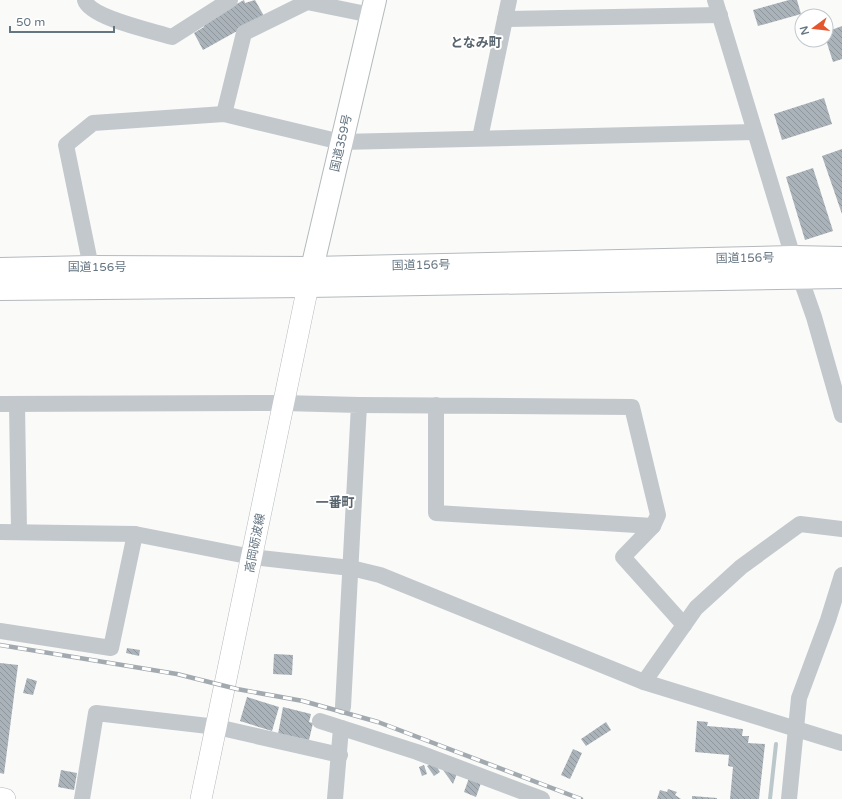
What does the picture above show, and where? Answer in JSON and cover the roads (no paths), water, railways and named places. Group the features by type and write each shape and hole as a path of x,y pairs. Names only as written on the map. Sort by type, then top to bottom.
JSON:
{"highway":[{"name":"国道359号","path":"310,277 373,8"},
{"name":"国道156号","path":"0,289 310,277 797,267 842,258"},
{"name":"国道156号","path":"0,269 91,267 310,277"},
{"name":"国道156号","path":"797,267 842,277"}],"main road":[{"name":"高岡砺波線","path":"201,799 310,277"},
{"path":"0,798 5,799"}],"street":[{"path":"85,0 86,5 99,14 172,37 221,2"},
{"path":"480,138 509,0"},
{"path":"224,114 244,33 307,2 373,8"},
{"path":"505,19 717,7 754,132 797,267 838,385 842,415"},
{"path":"91,267 66,145 93,123 224,114 341,142 754,132"},
{"path":"0,404 283,403 632,407 658,515 653,526 623,557 684,625"},
{"path":"17,404 19,531"},
{"path":"343,707 359,405"},
{"path":"436,405 436,513 653,526"},
{"path":"644,682 696,608 741,567 800,524 842,529"},
{"path":"0,532 19,531 135,534 252,557 351,568 380,576 644,682 842,743"},
{"path":"0,631 112,648 135,534"},
{"path":"789,799 799,698 828,620 842,575"},
{"path":"82,799 96,713 217,727 340,755"},
{"path":"320,722 417,752 542,799"},
{"path":"335,799 340,755 341,728"}],"waterway":[{"path":"770,799 776,744"}],"railway":[{"path":"0,645 177,674 237,689 303,701 378,722 581,799"}],"district":[{"name":"となみ町","path":"476,42"},
{"name":"一番町","path":"335,502"}]}
